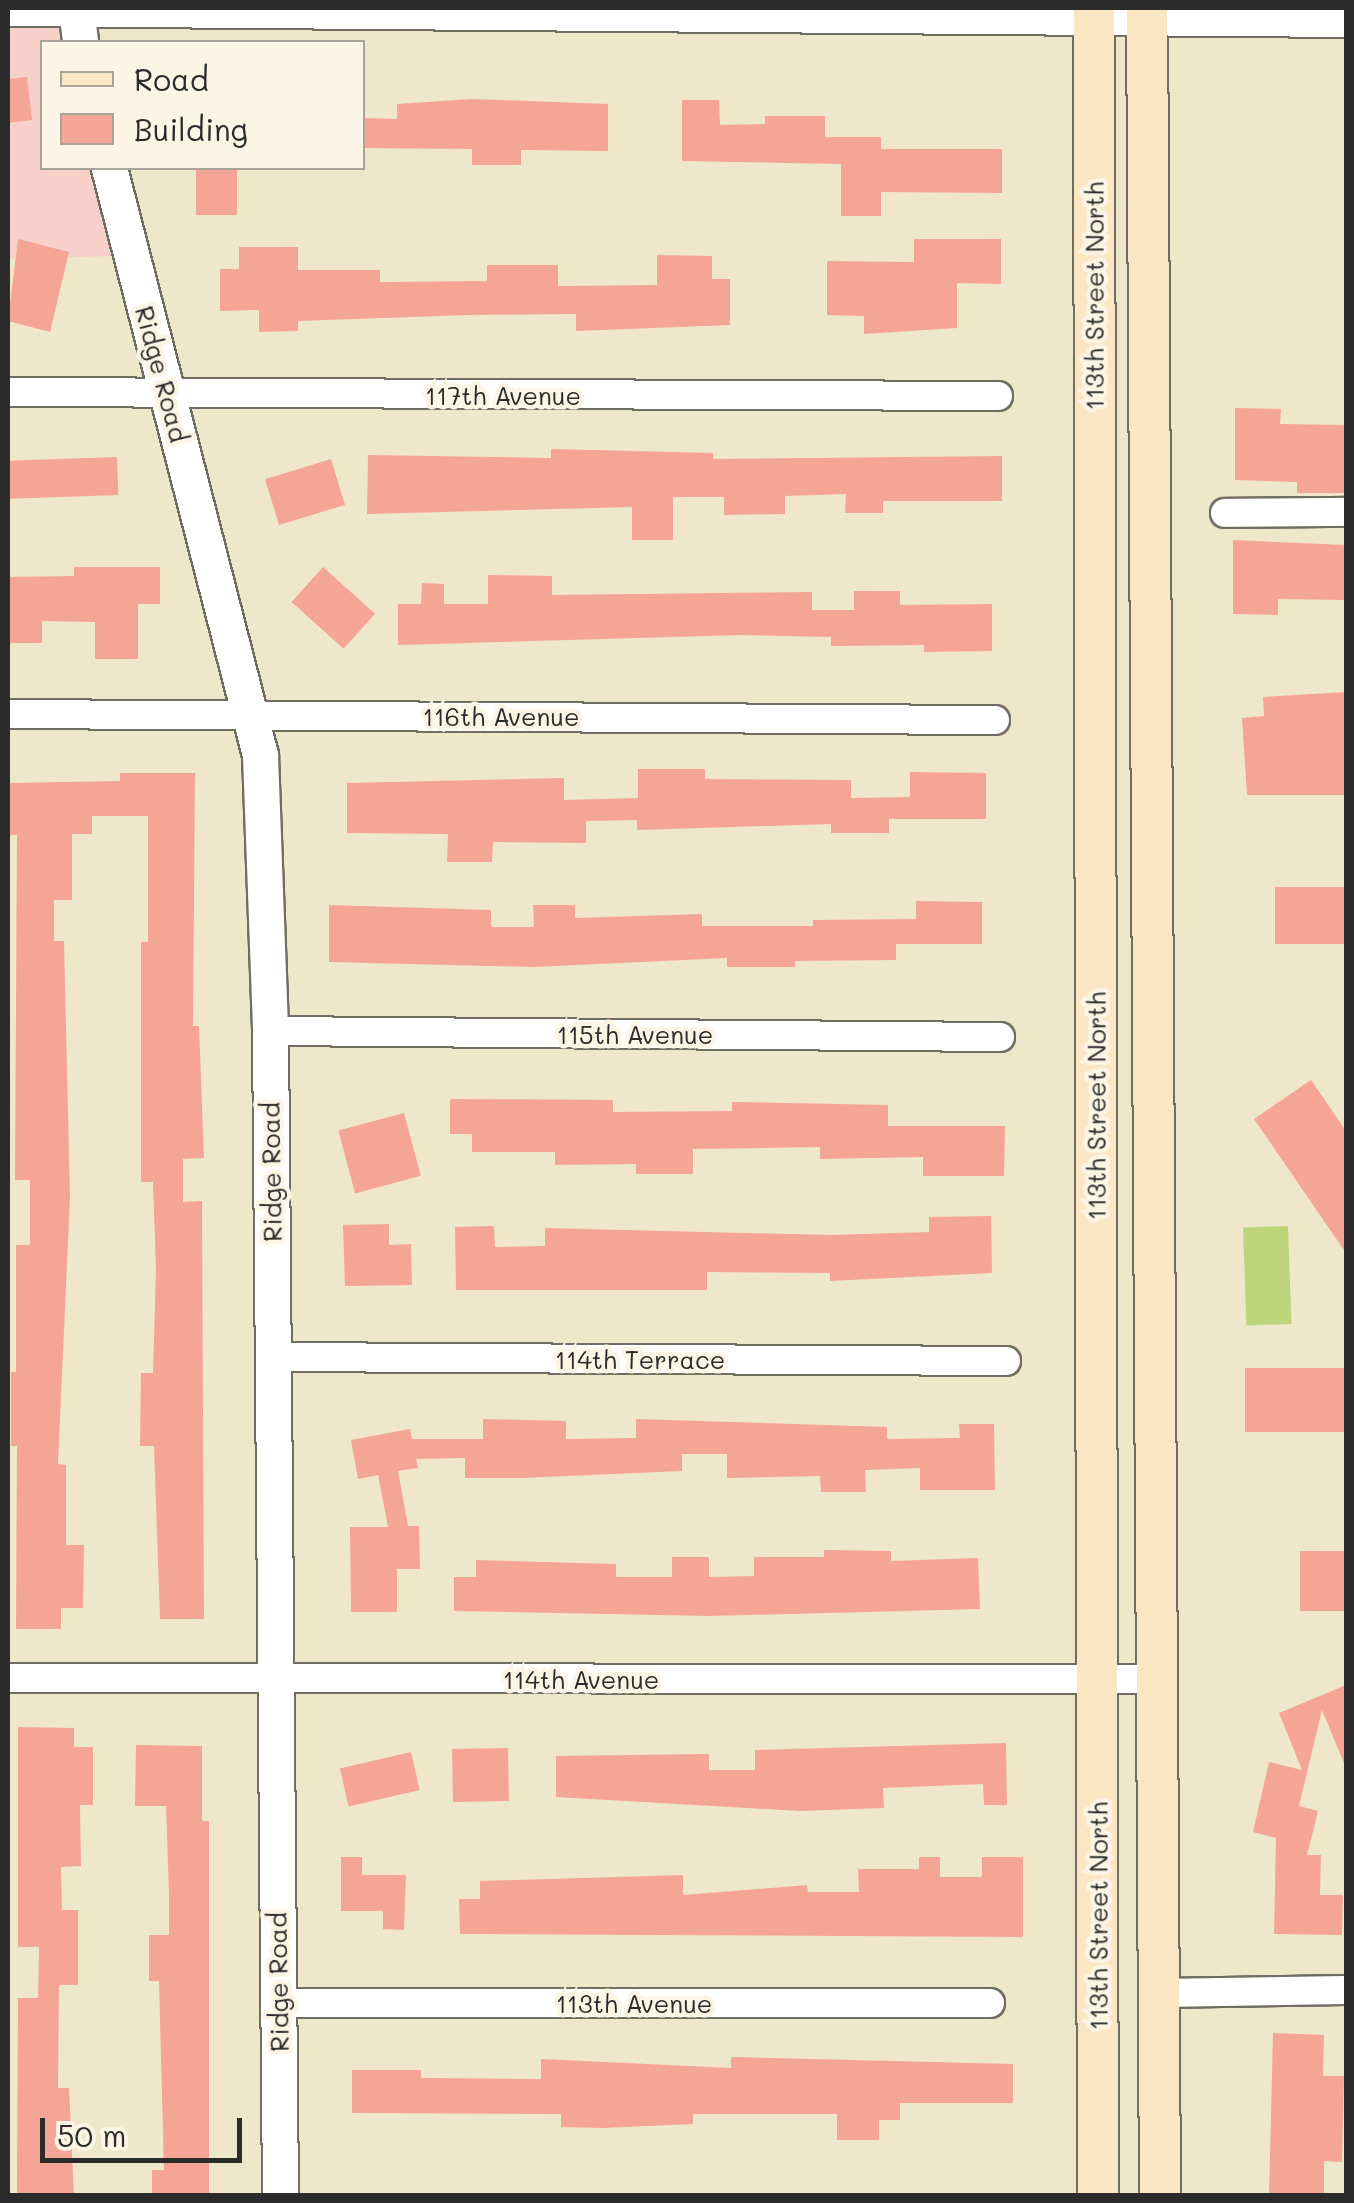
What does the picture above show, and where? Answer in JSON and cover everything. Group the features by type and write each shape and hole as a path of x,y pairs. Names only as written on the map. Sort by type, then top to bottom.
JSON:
{"main road":[{"name":"113th Street North","path":"1094,12 1098,2196"},
{"path":"1147,13 1160,2196"}],"street":[{"path":"8,8 1094,12 1346,19"},
{"path":"76,8 80,40"},
{"name":"Ridge Road","path":"110,170 260,755 270,1031 280,2196"},
{"name":"117th Avenue","path":"8,392 998,396"},
{"path":"1226,513 1346,512"},
{"name":"116th Avenue","path":"8,714 995,720"},
{"name":"115th Avenue","path":"270,1031 1000,1037"},
{"name":"114th Terrace","path":"274,1357 1006,1361"},
{"name":"114th Avenue","path":"8,1678 1155,1679"},
{"path":"1160,1992 1346,1990"},
{"name":"113th Avenue","path":"278,2004 990,2004"}],"shaded area":[{"path":"8,24 64,24 66,40 40,40 40,170 95,170 117,256 8,259"}],"green space":[{"path":"1288,1226 1291,1324 1246,1326 1243,1228"}],"building":[{"path":"27,77 32,120 8,123 8,79"},
{"path":"472,99 608,104 608,151 521,150 521,165 472,165 472,149 365,148 365,118 397,119 397,104"},
{"path":"682,100 719,100 720,125 765,124 765,116 825,116 825,137 881,137 881,149 1002,149 1002,193 881,192 881,216 841,216 841,164 682,161"},
{"path":"196,170 237,170 237,215 196,215"},
{"path":"18,239 69,252 50,332 8,321"},
{"path":"914,239 1001,239 1001,284 957,283 957,328 864,334 864,316 827,315 827,261 914,262"},
{"path":"239,247 298,247 298,270 380,270 380,282 487,281 487,265 558,265 558,286 657,285 657,255 712,256 712,279 730,279 730,325 576,331 576,314 468,315 298,321 298,331 259,332 259,310 220,311 220,269 239,269"},
{"path":"1235,408 1281,409 1280,424 1346,425 1346,493 1297,493 1297,482 1235,480"},
{"path":"551,449 713,453 713,459 1002,456 1002,501 883,501 883,513 845,513 846,494 785,496 785,514 724,515 724,497 673,497 673,540 632,540 632,507 367,514 368,455 551,458"},
{"path":"117,457 118,495 9,499 8,461"},
{"path":"331,459 345,505 279,525 265,479"},
{"path":"1233,540 1346,545 1346,600 1278,599 1278,615 1233,614"},
{"path":"74,567 160,567 160,604 138,604 138,659 95,659 95,622 42,621 42,643 8,643 8,577 74,576"},
{"path":"323,567 375,614 344,649 292,602"},
{"path":"488,575 552,576 552,595 812,592 812,610 854,610 854,591 900,591 900,605 992,604 992,651 924,652 924,645 831,646 831,637 740,635 398,645 398,604 421,604 422,583 444,584 444,604 488,604"},
{"path":"1346,692 1346,795 1247,795 1242,718 1264,716 1263,697"},
{"path":"638,769 705,769 705,779 851,780 851,798 910,797 910,772 986,773 986,819 889,819 889,833 831,833 831,824 637,830 637,820 586,821 586,843 493,842 492,862 447,862 448,834 347,833 347,783 564,778 564,800 638,798"},
{"path":"120,773 195,773 193,1026 199,1026 204,1158 183,1159 183,1202 202,1201 204,1619 160,1619 154,1446 140,1446 141,1373 153,1373 156,1270 153,1182 141,1182 141,942 148,942 148,816 92,816 92,834 72,834 72,900 54,900 54,941 64,941 70,1197 58,1464 66,1465 66,1545 84,1545 83,1608 61,1608 61,1629 16,1629 17,1446 11,1446 11,1372 16,1372 16,1245 30,1245 30,1180 15,1180 17,835 8,835 8,783 120,781"},
{"path":"1275,887 1346,887 1346,944 1275,944"},
{"path":"916,901 982,902 982,944 896,944 896,960 795,961 795,967 727,967 727,958 534,967 329,962 329,905 491,910 491,927 534,927 533,905 575,905 575,918 702,914 702,926 813,926 813,920 916,919"},
{"path":"1311,1080 1346,1131 1346,1253 1254,1119"},
{"path":"450,1099 613,1100 613,1112 732,1111 732,1102 888,1105 888,1126 1005,1126 1004,1176 923,1176 923,1157 820,1159 820,1147 693,1149 693,1174 636,1174 636,1164 555,1165 555,1152 472,1152 472,1134 450,1134"},
{"path":"404,1113 421,1176 355,1193 338,1131"},
{"path":"991,1216 992,1273 830,1281 830,1273 707,1272 707,1290 456,1290 455,1227 494,1226 495,1247 545,1246 545,1228 830,1235 929,1232 929,1217"},
{"path":"389,1224 389,1245 411,1244 412,1285 345,1286 343,1225"},
{"path":"1245,1368 1346,1368 1346,1432 1245,1432"},
{"path":"483,1419 566,1421 566,1439 636,1438 636,1419 887,1427 887,1439 960,1438 959,1424 994,1424 995,1490 920,1490 920,1468 865,1470 866,1492 821,1492 820,1476 727,1478 727,1454 682,1454 682,1471 521,1478 465,1478 465,1458 416,1459 418,1468 398,1471 408,1526 419,1526 420,1569 397,1569 397,1612 351,1612 350,1527 388,1527 378,1475 358,1479 351,1440 410,1429 412,1439 483,1439"},
{"path":"824,1550 891,1551 891,1561 978,1558 980,1609 709,1616 454,1611 454,1577 476,1577 476,1560 616,1564 616,1577 672,1577 672,1557 709,1557 709,1577 754,1576 754,1557 824,1557"},
{"path":"1300,1551 1346,1551 1346,1611 1300,1611"},
{"path":"1346,1685 1346,1768 1322,1710 1299,1806 1318,1811 1307,1855 1321,1855 1320,1895 1343,1895 1342,1935 1274,1934 1276,1838 1253,1832 1269,1762 1302,1770 1279,1713"},
{"path":"18,1727 74,1728 74,1747 93,1747 93,1805 80,1805 81,1866 61,1867 62,1910 78,1910 78,1985 59,1985 58,2088 69,2088 74,2196 17,2196 18,1998 38,1998 39,1947 18,1947"},
{"path":"1006,1743 1007,1805 984,1805 983,1784 883,1788 884,1808 800,1811 556,1797 556,1756 709,1754 709,1770 755,1770 755,1750"},
{"path":"136,1745 202,1746 202,1821 209,1821 209,2196 152,2196 152,2170 164,2170 159,1981 149,1981 149,1935 169,1935 166,1806 135,1806"},
{"path":"508,1748 509,1801 453,1802 452,1749"},
{"path":"411,1752 420,1790 349,1806 340,1768"},
{"path":"341,1857 362,1857 362,1875 406,1875 404,1930 383,1929 383,1911 341,1911"},
{"path":"919,1857 940,1857 940,1877 982,1877 982,1857 1023,1857 1023,1937 460,1934 459,1899 480,1899 480,1881 683,1875 683,1895 807,1885 808,1892 859,1892 858,1869 919,1869"},
{"path":"1273,2033 1324,2035 1323,2076 1344,2076 1342,2162 1324,2161 1324,2196 1269,2196"},
{"path":"731,2057 1013,2064 1013,2103 900,2103 900,2120 879,2120 879,2140 837,2140 837,2114 693,2114 693,2124 603,2128 561,2127 561,2114 352,2113 352,2070 421,2070 421,2078 541,2079 541,2059 731,2068"}]}
